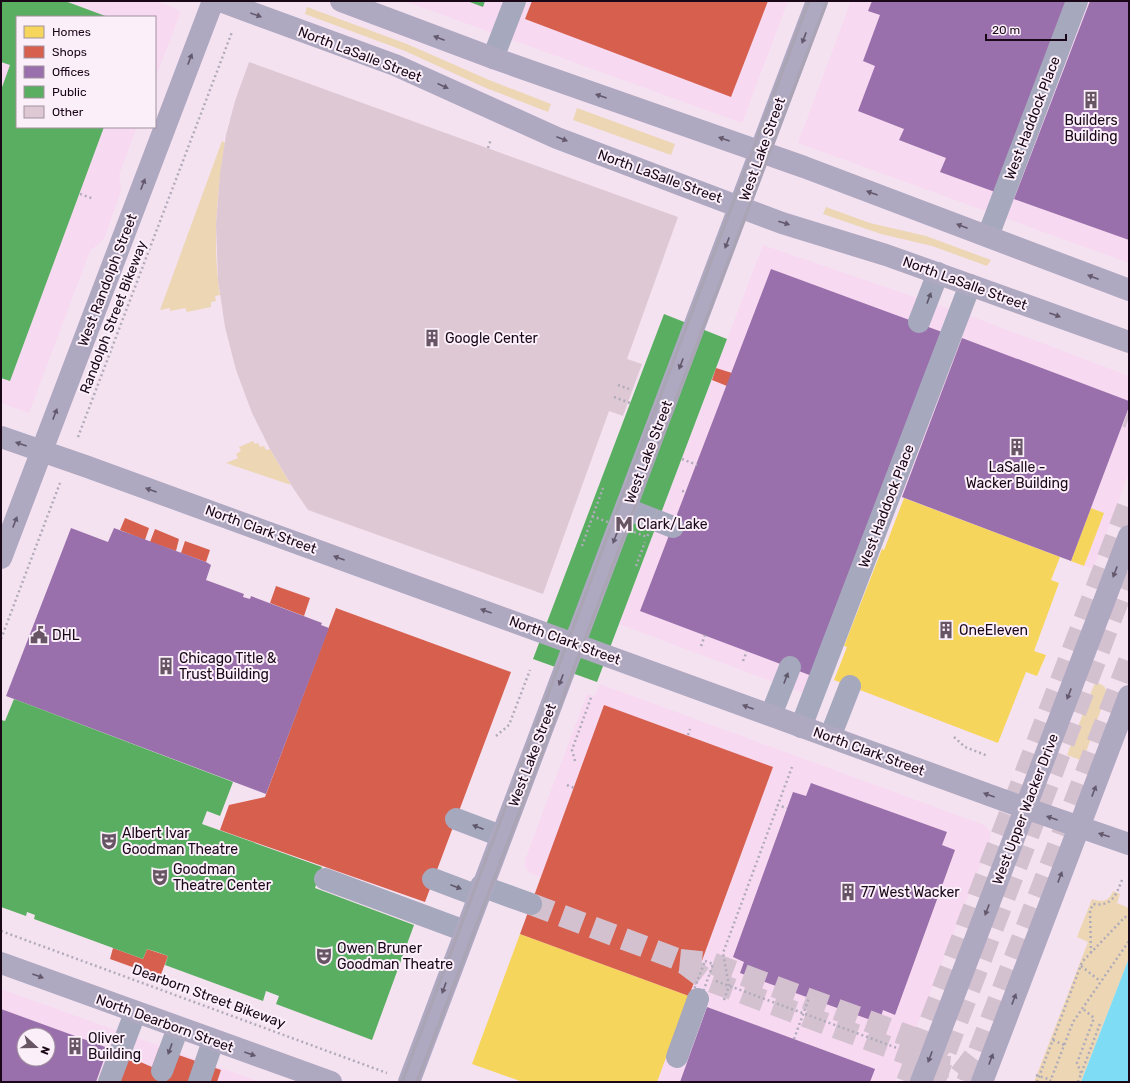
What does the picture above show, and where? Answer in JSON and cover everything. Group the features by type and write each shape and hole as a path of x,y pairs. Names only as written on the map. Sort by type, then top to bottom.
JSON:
{"main road":[{"name":"West Randolph Street","path":"1,558 213,1"},
{"name":"North LaSalle Street","path":"220,1 395,65 557,138 782,223 886,255 1129,342"},
{"path":"341,1 493,58 761,152 1129,290"},
{"name":"West Lake Street","path":"409,1082 480,891 627,509 817,1"},
{"name":"North Clark Street","path":"1,437 69,460 1025,808 1129,844"},
{"name":"West Upper Wacker Drive","path":"921,1082 1129,536"},
{"path":"982,1082 1129,696"},
{"name":"North Dearborn Street","path":"1,963 135,1013 330,1082"}],"street":[{"path":"493,58 515,1"},
{"name":"West Haddock Place","path":"988,236 1077,1"},
{"path":"919,322 938,273"},
{"name":"West Haddock Place","path":"802,727 910,458 970,285"},
{"path":"627,509 673,527"},
{"path":"772,715 790,667"},
{"path":"830,737 850,686"},
{"path":"456,819 501,836"},
{"path":"325,879 465,931"},
{"path":"433,879 531,904"},
{"path":"677,1057 698,999"},
{"path":"109,1082 135,1013"},
{"path":"162,1071 178,1028"},
{"path":"198,1082 213,1041"}],"path":[{"name":"Randolph Street Bikeway","path":"1,639 241,9"},
{"path":"488,148 491,139"},
{"path":"80,194 94,199"},
{"path":"618,385 629,389"},
{"path":"614,397 630,403"},
{"path":"682,459 697,465"},
{"path":"582,546 603,488"},
{"path":"682,491 687,492"},
{"path":"636,566 658,509"},
{"path":"592,516 647,537"},
{"path":"701,646 705,635"},
{"path":"743,661 747,651"},
{"path":"496,736 509,725 530,670"},
{"path":"575,761 572,750 592,695"},
{"path":"688,735 690,729"},
{"path":"954,738 965,747 988,756"},
{"path":"724,1001 729,986 723,953 792,767"},
{"path":"567,785 574,788"},
{"path":"777,805 787,808"},
{"path":"1091,954 1090,911 1093,904 1107,904 1114,900 1122,880"},
{"path":"1037,1082 1081,966 1125,917 1129,919"},
{"name":"Dearborn Street Bikeway","path":"1,931 361,1062 409,1082"},
{"path":"1038,1076 1051,1081 1073,1022 1129,940"},
{"path":"699,976 705,962 713,964 708,978"},
{"path":"1081,966 1100,981"},
{"path":"714,981 897,1048"},
{"path":"794,1039 809,998"},
{"path":"1081,1073 1077,1063 1094,1018 1082,1008"},
{"path":"1078,1082 1101,1021"},
{"path":"1053,1040 1064,1045"}],"shaded area":[{"path":"1,1 157,1 179,10 180,14 156,76 156,16 16,16 16,128 137,128 119,175 121,191 104,239 90,251 29,413 1,403"},
{"path":"404,1 788,1 742,123"},
{"path":"851,1 1129,1 1129,263 798,143"},
{"path":"307,7 407,44 489,80 551,104 548,112 486,88 405,51 305,14"},
{"path":"577,108 675,144 671,155 573,120"},
{"path":"222,141 225,143 216,219 216,257 220,295 215,296 216,301 211,302 211,307 187,312 185,308 170,311 170,308 160,310"},
{"path":"826,207 870,223 926,236 991,260 987,266 932,246 881,234 823,214"},
{"path":"763,245 970,316 1129,376 1129,473 1093,569 891,494 813,697 619,624"},
{"path":"253,441 255,444 258,443 260,447 264,446 266,450 270,449 291,485 226,463 238,458 236,454 241,451 239,447"},
{"path":"1098,683 1104,686 1107,692 1083,761 1067,755 1094,685"},
{"path":"600,684 984,825 990,831 991,838 895,1082 657,1082 541,877 530,873 525,867 525,860 587,694 595,696"},
{"path":"1113,891 1120,894 1117,903 1129,908 1129,958 1081,1082 1034,1082 1088,942 1077,937 1092,899 1099,901 1105,900"},
{"path":"1,989 260,1082 1,1082"}],"water":[{"path":"1129,958 1129,1082 1081,1082"}],"building: Homes":[{"name":"OneEleven","path":"904,498 1060,557 1051,580 1059,583 1034,651 1046,655 1037,676 1026,672 998,743 834,680 847,647 844,646 882,549 884,550"},
{"path":"1091,508 1104,513 1084,566 1071,561"},
{"path":"520,934 689,996 657,1082 523,1082 472,1064"}],"building: Shops":[{"path":"532,1 768,1 731,97 525,19"},
{"path":"716,368 732,373 727,386 712,380"},
{"path":"125,518 149,528 145,540 120,530"},
{"path":"155,529 179,539 176,551 150,542"},
{"path":"185,541 210,550 206,562 181,553"},
{"path":"276,586 310,598 304,616 270,603"},
{"path":"336,608 511,672 425,902 220,830 229,805 265,797"},
{"path":"604,705 773,767 689,996 520,934"},
{"path":"113,948 143,959 147,949 168,956 160,977 110,959"},
{"path":"159,1048 221,1070 217,1082 120,1082 129,1057 152,1067"}],"building: Offices":[{"path":"872,1 1067,1 995,192 940,172 946,158 899,140 904,129 858,111 875,66 863,61 880,15 868,11"},
{"name":"Builders Building","path":"1090,1 1129,1 1129,240 1014,199"},
{"path":"771,269 942,332 812,676 640,611"},
{"name":"LaSalle - Wacker Building","path":"962,338 1129,401 1129,407 1071,561 902,497"},
{"name":"Chicago Title & Trust Building","path":"71,528 108,542 114,528 206,562 211,565 206,580 244,594 243,597 250,599 251,596 322,623 321,625 329,628 266,794 6,696"},
{"name":"77 West Wacker","path":"811,783 947,832 942,845 955,850 895,1015 883,1010 879,1023 740,973 744,962 733,957 793,792 806,796"},
{"path":"707,1007 875,1069 870,1082 680,1082"},
{"name":"Oliver Building","path":"1,1009 50,1027 16,1027 16,1067 56,1067 56,1029 108,1048 96,1082 1,1082"}],"building: Public":[{"path":"1,1 65,1 105,16 16,16 16,128 104,128 10,381 1,378 1,90 10,65 1,62"},
{"path":"467,1 485,1 483,7"},
{"path":"664,314 727,339 597,682 533,659"},
{"name":"Goodman Theatre Center","path":"14,699 233,782 220,816 207,811 202,824 322,867 315,888 414,925 372,1040 276,1004 279,996 266,991 263,1001 165,965 168,956 157,952 147,949 143,959 34,919 35,915 27,912 26,916 1,907 1,720 5,721"}],"building: Other":[{"name":"Google Center","path":"249,62 678,217 627,359 642,364 623,416 609,411 543,594 308,510 270,449 252,413 236,370 225,327 218,280 216,225 220,174 226,135 235,101"}],"tunnel":[{"path":"907,1082 1129,503"},
{"path":"934,1082 1129,572"},
{"path":"967,1082 1129,661"},
{"path":"531,904 680,960 705,979 940,1066 972,1070"},
{"path":"680,960 711,963 946,1050 972,1070"}],"railway":[{"path":"402,1082 809,1"},
{"path":"417,1082 827,1"}],"place":[{"name":"Builders Building","path":"1091,100"},
{"name":"Google Center","path":"432,338"},
{"name":"LaSalle - Wacker Building","path":"1017,447"},
{"name":"Clark/Lake","path":"624,524"},
{"name":"OneEleven","path":"946,630"},
{"name":"DHL","path":"39,635"},
{"name":"Chicago Title & Trust Building","path":"166,666"},
{"name":"Albert Ivar Goodman Theatre","path":"109,841"},
{"name":"Goodman Theatre Center","path":"160,877"},
{"name":"77 West Wacker","path":"848,892"},
{"name":"Owen Bruner Goodman Theatre","path":"324,956"},
{"name":"Oliver Building","path":"75,1046"}]}
